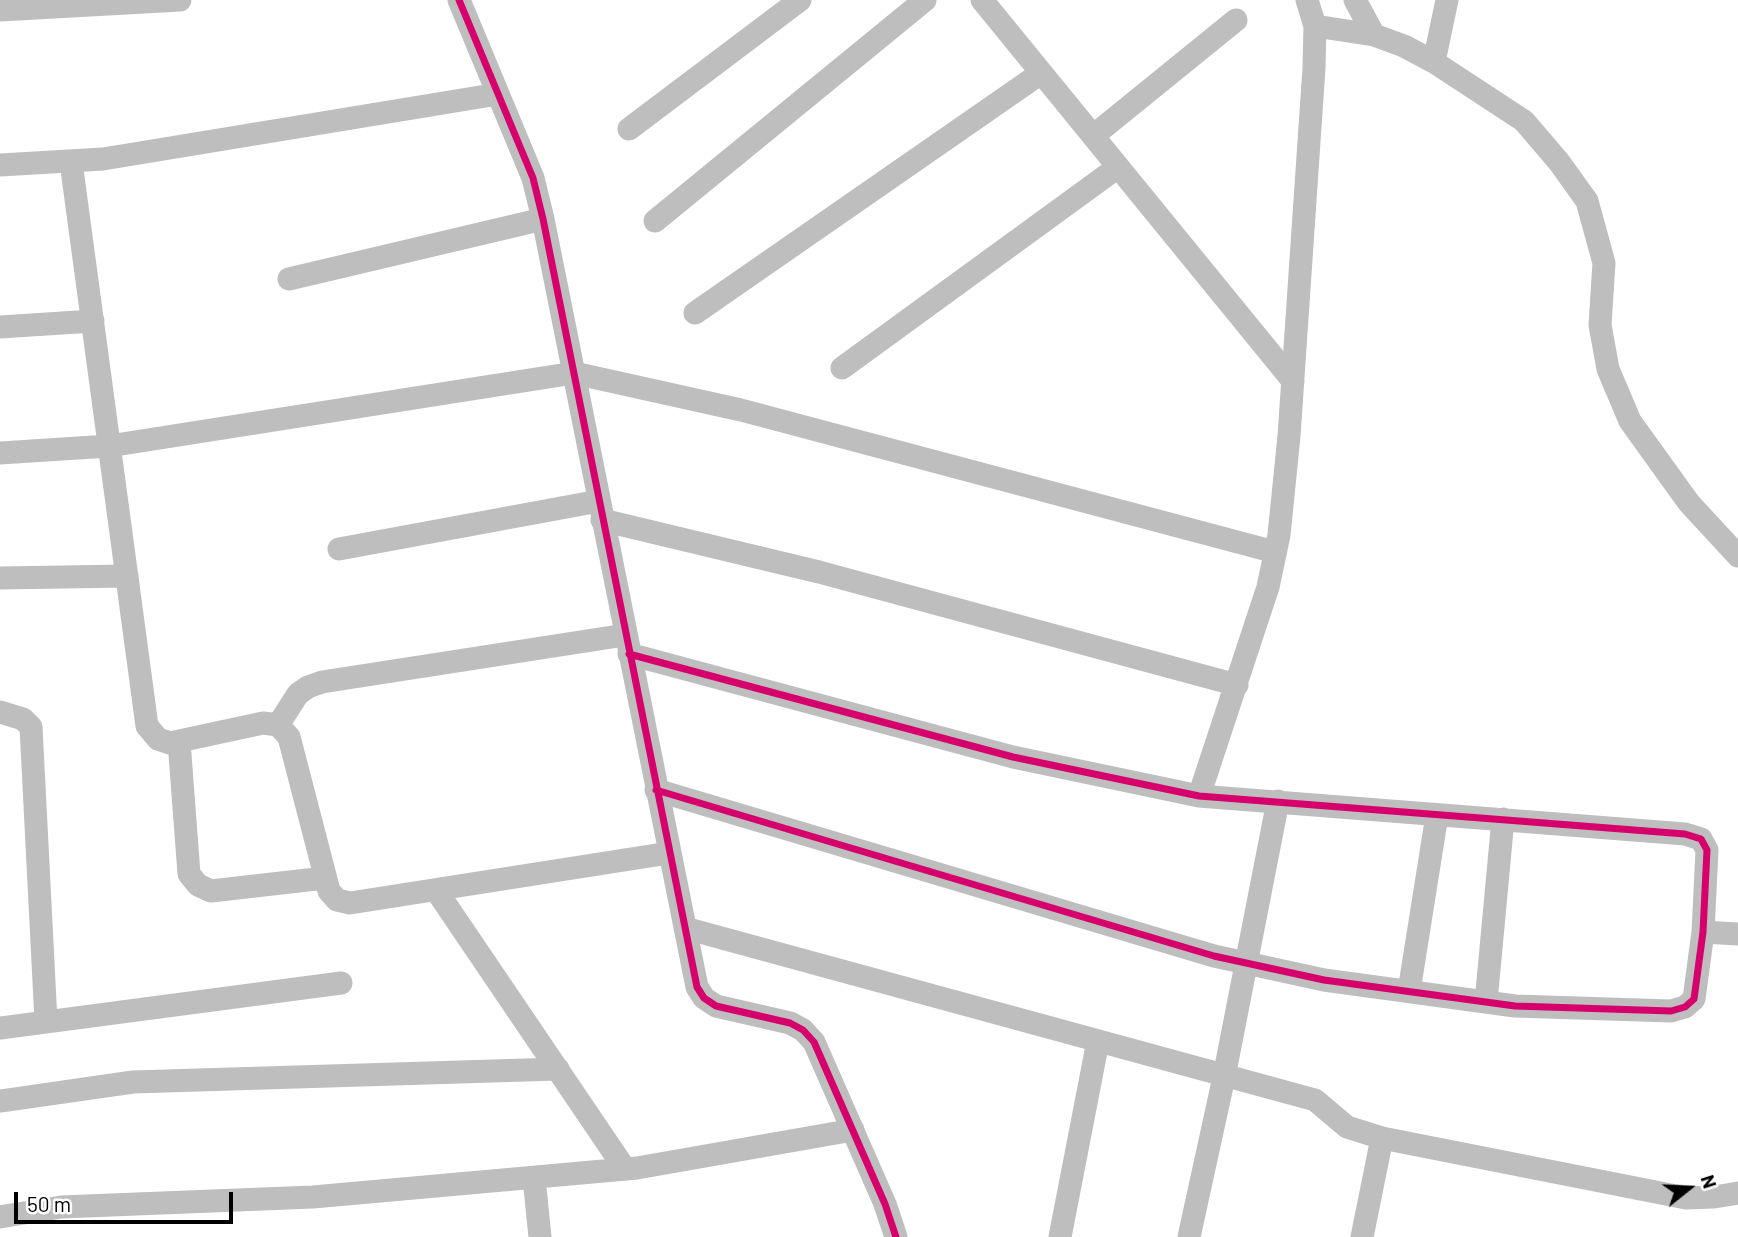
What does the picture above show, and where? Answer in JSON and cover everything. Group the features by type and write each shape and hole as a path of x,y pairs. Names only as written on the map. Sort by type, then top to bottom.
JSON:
{"street":[{"path":"0,10 180,0"},
{"path":"459,0 533,178 543,219 697,987 704,998 716,1006 790,1023 803,1030 814,1042 896,1237"},
{"path":"629,130 800,0"},
{"path":"655,221 925,0"},
{"path":"982,0 1293,381"},
{"path":"1199,796 1268,587 1275,552 1289,436 1315,26 1307,0"},
{"path":"1355,0 1374,35"},
{"path":"1434,62 1447,0"},
{"path":"1093,136 1236,20"},
{"path":"1315,26 1374,35 1404,46 1434,62 1524,121 1559,162 1587,201 1604,263 1600,325 1608,369 1630,421 1689,503 1738,556"},
{"path":"695,313 1041,73"},
{"path":"0,165 103,159 498,94"},
{"path":"71,162 148,726 158,738 170,743 263,723 278,725 289,737 329,891 337,900 350,904 669,853"},
{"path":"842,368 1118,167"},
{"path":"289,279 543,219"},
{"path":"0,327 93,321"},
{"path":"0,453 110,446 573,373 741,410 1275,552"},
{"path":"339,550 601,510 832,576 1237,685"},
{"path":"0,578 127,576"},
{"path":"278,725 298,694 322,682 627,645 1013,757 1199,796 1685,834 1701,839 1707,850 1703,932 1694,999 1685,1007 1671,1011 1515,1006 1324,980 1246,964 656,790"},
{"path":"0,712 23,719 31,727 46,1021"},
{"path":"179,741 189,874 198,885 211,891 325,878"},
{"path":"1189,1237 1224,1077 1278,801"},
{"path":"1409,991 1437,815"},
{"path":"1486,1002 1503,819"},
{"path":"436,890 625,1169"},
{"path":"685,928 1315,1100 1347,1127 1382,1138 1686,1198 1738,1193"},
{"path":"1703,932 1738,934"},
{"path":"0,1027 341,983"},
{"path":"1060,1237 1098,1041"},
{"path":"0,1101 133,1082 558,1069"},
{"path":"0,1216 61,1207 313,1197 625,1169 853,1130"},
{"path":"1362,1237 1382,1138"},
{"path":"534,1178 540,1237"}],"cycle path":[{"path":"459,0 533,178 543,219 697,987 704,998 716,1006 790,1023 803,1030 814,1042 885,1204 896,1237"},
{"path":"629,654 1013,757 1199,796 1685,834 1701,839 1707,850 1703,932 1694,999 1685,1007 1671,1011 1515,1006 1324,980 1214,956 656,790"}]}
